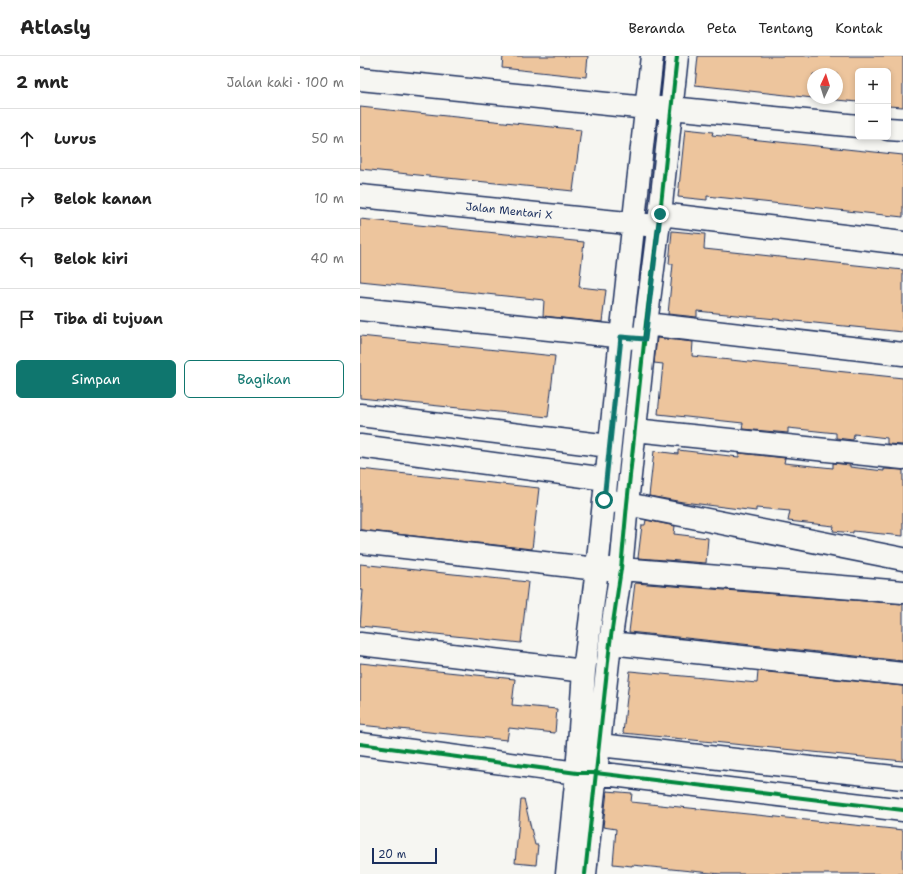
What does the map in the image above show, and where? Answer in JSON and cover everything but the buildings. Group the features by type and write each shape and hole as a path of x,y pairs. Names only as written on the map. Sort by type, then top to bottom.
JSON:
{"street":[{"path":"585,874 586,773 584,671 597,569 652,56"},
{"path":"567,874 586,773 599,745 610,643 622,569 627,504 645,332 677,56"},
{"path":"360,79 647,108 671,108 855,126"},
{"path":"891,129 903,130"},
{"name":"Jalan Mentari X","path":"360,196 634,224 659,220 903,243"},
{"path":"360,309 621,337 645,332 903,354"},
{"path":"360,415 609,446"},
{"path":"635,430 903,458"},
{"path":"360,446 605,489 627,504 903,559"},
{"path":"360,542 597,569 622,569 903,592"},
{"path":"610,643 903,674"},
{"path":"360,644 584,671"},
{"path":"360,744 586,773 903,810"},
{"path":"599,745 903,778"},
{"path":"818,799 822,769"}],"cycle path":[{"path":"585,874 610,643 621,569 646,324 660,214 677,56"},
{"path":"360,744 577,773 596,773 903,810"}],"route":[{"path":"604,500 621,337 645,339 660,214"}]}
